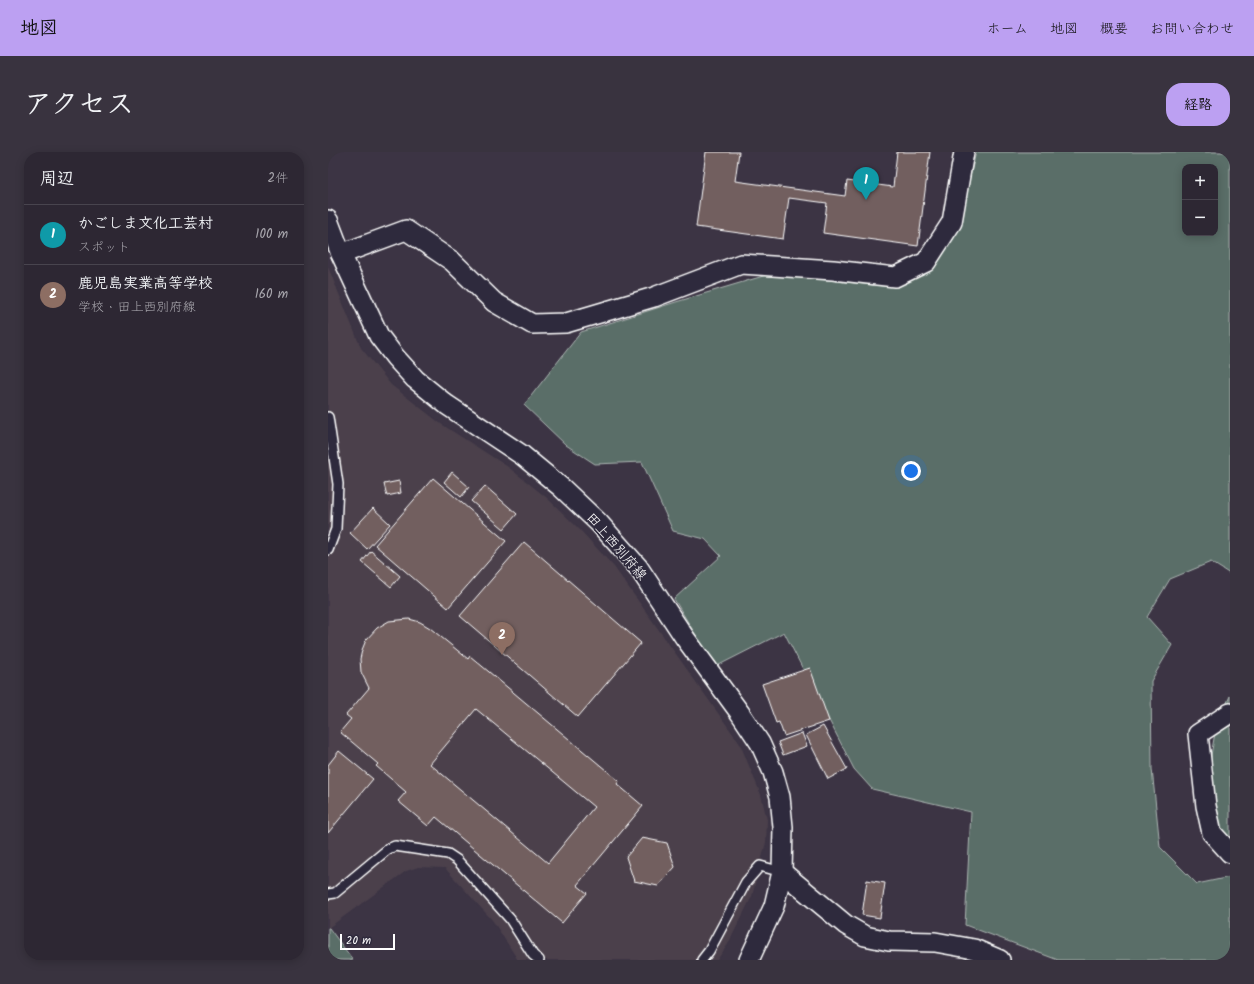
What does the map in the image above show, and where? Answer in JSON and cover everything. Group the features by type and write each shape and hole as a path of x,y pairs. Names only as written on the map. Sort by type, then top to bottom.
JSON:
{"street":[{"path":"341,254 406,230 452,261 494,302 532,324 566,323 654,297 741,264 833,270 895,277 926,262 952,222 964,152"},
{"name":"田上西別府線","path":"328,220 341,254 379,336 395,357 415,379 447,405 522,455 562,488 599,523 638,567 760,743 774,772 780,798 783,827 782,872 774,906 749,960"},
{"path":"1230,713 1198,734 1206,806 1212,833 1230,853"},
{"path":"782,872 846,925 865,936 889,941 935,942 974,949 1000,960"}],"lane":[{"path":"328,417 338,484 336,529 328,550"},
{"path":"328,894 335,893 388,849 395,846 448,854 457,860 510,919 539,960"},
{"path":"702,960 709,951 746,882 760,866 782,872"}],"shaded area":[{"path":"328,267 361,348 391,385 441,424 508,467 547,498 580,530 614,567 740,744 761,795 767,820 766,842 752,896 728,944 717,960 518,960 493,921 445,868 418,867 406,871 328,928"}],"green space":[{"path":"976,152 1230,152 1230,574 1211,562 1170,579 1147,617 1172,645 1151,681 1152,769 1160,847 1197,884 1230,877 1230,960 1058,960 965,925 971,812 872,789 854,769 784,632 715,667 674,599 721,556 705,539 673,531 642,462 595,464 566,445 524,405 581,332 770,274 884,286 931,267 961,214"},
{"path":"1230,696 1230,843 1213,828 1209,767 1216,727"},
{"path":"329,928 353,960 328,960"}],"building":[{"path":"706,152 739,152 735,181 845,196 847,181 893,187 897,152 930,152 918,246 823,233 827,203 789,198 783,239 696,227"},
{"path":"452,472 469,487 461,497 444,482"},
{"path":"433,478 506,541 448,608 375,545"},
{"path":"399,481 401,493 387,496 384,484"},
{"path":"485,486 517,514 504,529 471,501"},
{"path":"373,508 390,524 367,549 350,533"},
{"path":"524,542 641,643 578,717 460,616"},
{"path":"371,551 400,576 391,587 362,562"},
{"path":"409,619 420,622 430,628 468,659 470,656 619,781 617,784 643,806 577,885 587,893 562,923 436,817 428,826 398,801 406,792 376,766 378,764 340,732 351,719 346,715 369,688 361,672 360,659 366,640 377,628 389,621","holes":["476,709 594,807 548,863 430,764"]},
{"path":"810,668 829,721 784,736 779,722 776,723 762,684"},
{"path":"823,726 847,769 828,779 806,735"},
{"path":"802,733 807,746 783,755 778,742"},
{"path":"339,751 373,779 328,833 328,765"},
{"path":"642,838 667,843 675,867 658,886 634,881 626,857"},
{"path":"867,880 885,883 880,918 862,915"}],"place":[{"name":"かごしま文化工芸村","path":"866,200"},
{"name":"鹿児島実業高等学校","path":"502,655"}]}
